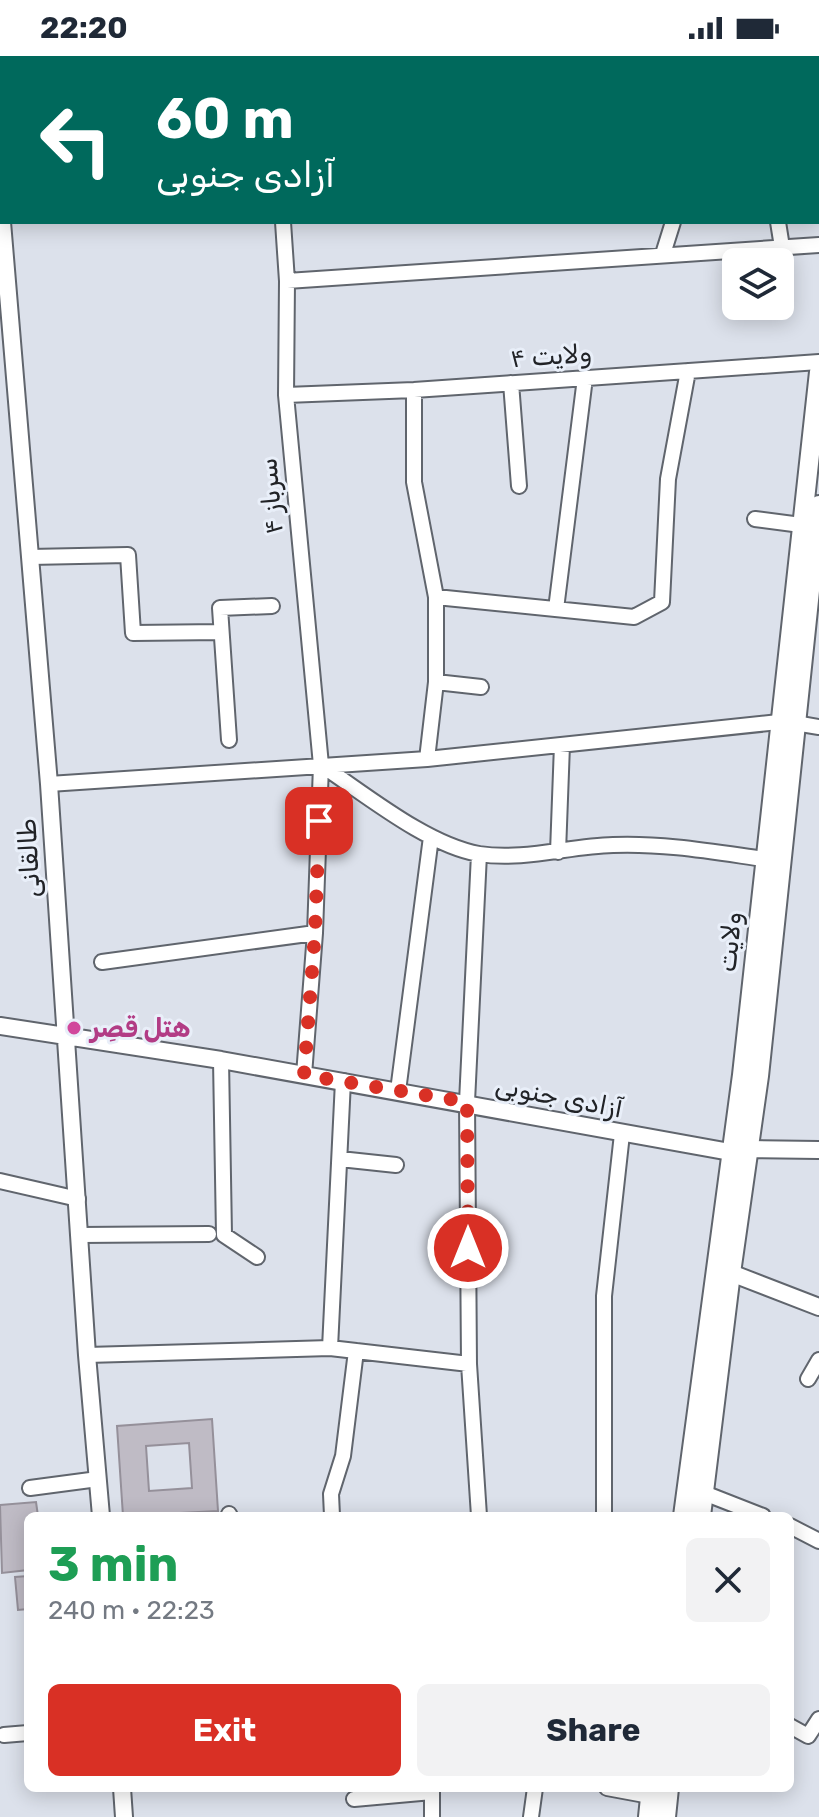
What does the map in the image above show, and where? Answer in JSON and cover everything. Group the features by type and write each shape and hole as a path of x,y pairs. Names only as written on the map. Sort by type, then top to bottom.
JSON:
{"main road":[{"name":"ولایت","path":"702,1512 749,1149 787,723 801,525 819,372"},
{"name":"ولایت","path":"684,1512 742,1075 764,859 787,723 812,643 819,505"},
{"path":"648,1817 651,1792"},
{"path":"666,1817 669,1792"}],"street":[{"name":"طالقانی","path":"2,224 49,784 87,1355 101,1512"},
{"name":"سرباز ۴","path":"283,224 287,281 286,395 321,765 315,933 304,1075"},
{"path":"663,254 672,224"},
{"path":"778,224 782,247"},
{"path":"287,281 819,245"},
{"name":"ولایت ۴","path":"286,395 414,390 819,362"},
{"path":"436,597 634,617 662,602 668,479 688,371"},
{"path":"556,609 585,378"},
{"path":"511,383 519,486"},
{"path":"414,390 414,482 436,597 436,682 427,759"},
{"path":"755,519 801,525"},
{"path":"30,557 128,555 133,633 221,632"},
{"path":"229,740 220,608 272,606"},
{"path":"436,682 481,687"},
{"path":"49,784 427,759 787,723 819,727"},
{"path":"558,852 562,745"},
{"path":"321,765 431,837 479,854 523,855 612,845 688,848 764,859"},
{"path":"398,1091 431,837"},
{"path":"479,854 467,1102 469,1364 479,1512"},
{"path":"102,962 315,933"},
{"name":"آزادی جنوبی","path":"0,1026 467,1102 622,1134 730,1152 749,1149 819,1150"},
{"path":"221,1060 224,1235 257,1257"},
{"path":"330,1348 343,1081"},
{"path":"604,1512 604,1296 622,1134"},
{"path":"340,1159 396,1165"},
{"path":"0,1181 78,1199"},
{"path":"80,1235 209,1234"},
{"path":"731,1273 819,1307"},
{"path":"87,1355 330,1348 469,1364"},
{"path":"332,1512 331,1494 343,1456 356,1351"},
{"path":"808,1379 819,1360"},
{"path":"30,1488 98,1479"},
{"path":"704,1493 753,1512"},
{"path":"794,1528 819,1541"},
{"path":"794,1728 808,1736 819,1719"},
{"path":"4,1735 24,1733"},
{"path":"122,1792 124,1817"},
{"path":"354,1799 415,1792"},
{"path":"432,1792 432,1817"},
{"path":"531,1817 534,1792"}],"building":[{"path":"212,1419 218,1511 123,1512 117,1426","holes":["189,1443 192,1488 149,1491 146,1446"]},
{"path":"36,1502 37,1512 24,1512 24,1570 2,1573 0,1505"},
{"path":"24,1576 24,1609 18,1610 15,1577"}],"place":[{"name":"هتل قصِر","path":"74,1028"}],"route":[{"path":"319,821 315,933 304,1075 467,1102 468,1248"}]}
